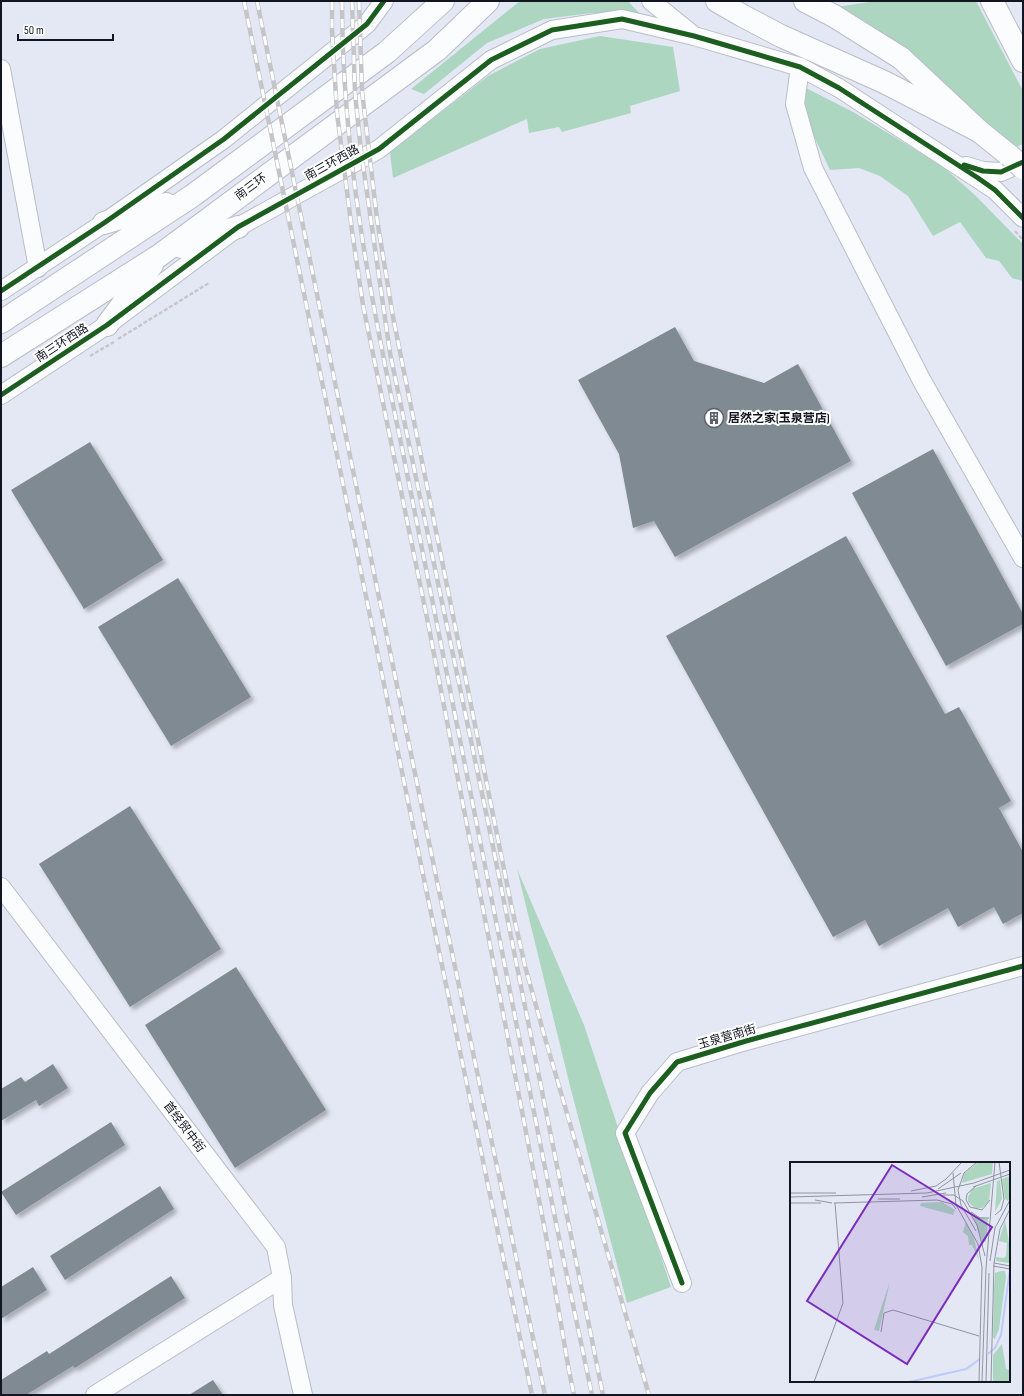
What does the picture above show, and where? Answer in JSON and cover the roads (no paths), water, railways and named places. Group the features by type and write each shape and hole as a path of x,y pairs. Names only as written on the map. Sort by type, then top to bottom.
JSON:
{"highway":[{"path":"387,52 426,1"},
{"path":"1,322 192,196 387,52 443,1"},
{"name":"南三环","path":"1,356 160,255 438,50 488,1"},
{"path":"438,50 501,1"},
{"path":"717,1 781,36 884,82 979,131"},
{"path":"805,1 834,16 901,58 979,131 1019,162"},
{"path":"992,1 1023,61"},
{"path":"104,223 192,196"},
{"path":"107,325 160,255 238,227"}],"street":[{"path":"1,291 38,268 224,139 367,24 384,1"},
{"path":"651,1 694,36"},
{"name":"南三环西路","path":"1,395 107,325 238,227 378,149 491,60 552,30 622,19 694,36 800,67 839,88 995,190 1023,218"},
{"path":"800,67 795,104 813,168 922,381 1023,558"},
{"path":"1,69 38,268"},
{"path":"952,162 984,171 1001,172 1019,162"},
{"name":"首经贸中街","path":"1,887 276,1247 282,1278 283,1305 302,1395"},
{"name":"玉泉营南街","path":"682,1283 625,1133 650,1094 677,1062 746,1041 1023,966"},
{"path":"95,1395 282,1278"}],"railway":[{"path":"244,1 426,889 532,1395"},
{"path":"257,1 438,886 545,1395"},
{"path":"332,1 332,31 337,113 363,305 429,628 546,1236 574,1395"},
{"path":"342,1 343,58 347,114 360,226 369,282 558,1233 592,1395"},
{"path":"352,1 355,93 361,151 390,353 489,827 603,1395"},
{"path":"359,1 362,91 377,219 393,317 511,904 525,966 543,1031 649,1395"}],"place":[{"name":"居然之家(玉泉营店)","path":"714,418"}]}
